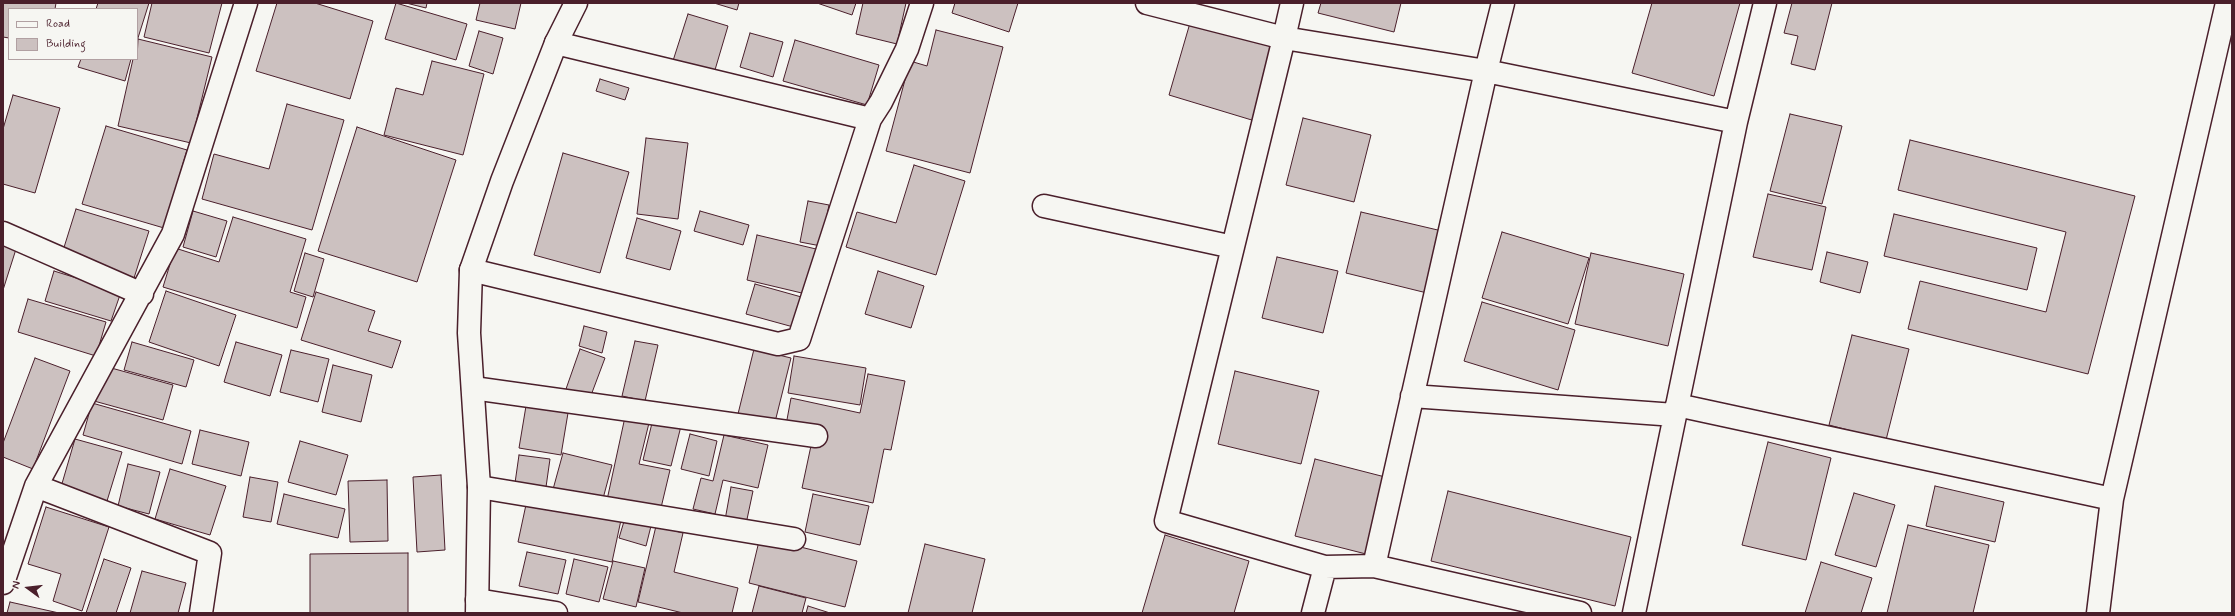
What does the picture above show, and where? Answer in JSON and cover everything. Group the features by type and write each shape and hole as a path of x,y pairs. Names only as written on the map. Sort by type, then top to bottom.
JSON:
{"street":[{"path":"3,583 36,486 142,294 173,234 246,3"},
{"path":"556,613 477,607 479,486 469,333 471,270 502,181 556,42 576,3"},
{"path":"471,270 778,344 799,339 870,119 881,102 907,49 922,3"},
{"path":"1147,3 1284,38 1486,71 1736,122"},
{"path":"1292,3 1166,521 1325,567 1374,566 1580,613"},
{"path":"1374,566 1486,71 1503,3"},
{"path":"1634,613 1736,122 1765,3"},
{"path":"2098,613 2112,499 2227,3"},
{"path":"556,42 870,119"},
{"path":"1044,206 1233,247"},
{"path":"3,233 142,294"},
{"path":"473,388 816,436"},
{"path":"1412,396 1676,410 2112,499"},
{"path":"36,486 210,553 201,613"},
{"path":"479,486 794,539"},
{"path":"1313,613 1325,567"}],"building":[{"path":"3,3 56,3 55,8 8,8 8,38 3,37"},
{"path":"98,3 149,3 138,38 138,8 96,8"},
{"path":"152,3 222,3 209,53 144,37"},
{"path":"277,3 315,3 373,21 350,99 256,71"},
{"path":"396,3 467,24 456,60 385,39"},
{"path":"406,3 427,3 426,8"},
{"path":"480,3 521,3 515,29 476,20"},
{"path":"714,3 739,3 737,10"},
{"path":"817,3 856,3 852,15"},
{"path":"863,3 906,3 897,44 856,34"},
{"path":"955,3 1018,3 1009,32 952,13"},
{"path":"1321,3 1401,3 1394,32 1318,13"},
{"path":"1652,3 1740,3 1714,96 1632,73"},
{"path":"1792,3 1832,3 1815,70 1791,64 1798,36 1784,33"},
{"path":"688,14 728,26 712,80 671,67"},
{"path":"1190,23 1276,48 1255,121 1169,95"},
{"path":"936,30 1003,47 970,173 886,151 910,61 927,66"},
{"path":"479,31 503,38 493,74 469,66"},
{"path":"750,33 783,42 773,77 740,67"},
{"path":"138,39 212,57 191,143 118,126 133,60 138,60"},
{"path":"795,40 879,65 867,105 783,81"},
{"path":"81,60 131,60 125,81 78,67"},
{"path":"432,61 484,74 463,155 384,135 396,88 423,95"},
{"path":"600,79 629,88 625,100 596,91"},
{"path":"13,95 60,108 35,193 3,184 3,129"},
{"path":"287,104 344,120 312,230 202,199 214,154 269,169"},
{"path":"1790,114 1842,126 1822,204 1770,191"},
{"path":"1303,118 1371,135 1354,202 1286,185"},
{"path":"106,126 187,150 164,228 82,204"},
{"path":"357,127 456,160 417,282 318,251"},
{"path":"646,138 688,143 678,219 637,214"},
{"path":"1910,140 2135,196 2088,374 1908,329 1920,281 2046,312 2066,232 1898,190"},
{"path":"563,153 629,172 600,273 534,255"},
{"path":"914,165 965,181 936,275 846,247 857,212 896,223"},
{"path":"1768,194 1826,207 1812,270 1753,257"},
{"path":"808,201 829,205 821,246 800,242"},
{"path":"76,209 149,231 134,278 61,257"},
{"path":"193,211 227,221 216,257 183,247"},
{"path":"700,211 749,225 743,245 694,231"},
{"path":"1361,212 1442,231 1427,293 1346,273"},
{"path":"1894,214 2037,248 2027,290 1884,256"},
{"path":"233,217 306,239 290,292 306,297 297,328 163,287 175,248 219,262"},
{"path":"637,218 681,231 670,270 626,258"},
{"path":"1502,232 1589,258 1568,324 1482,298"},
{"path":"757,235 816,249 806,294 747,280"},
{"path":"3,242 17,246 3,290"},
{"path":"1827,252 1868,262 1860,293 1820,282"},
{"path":"305,253 324,259 313,297 294,291"},
{"path":"1591,253 1684,274 1668,346 1575,324"},
{"path":"1277,257 1338,271 1323,333 1262,318"},
{"path":"54,271 121,292 111,321 45,301"},
{"path":"878,271 924,286 911,328 865,314"},
{"path":"755,284 805,298 797,328 746,314"},
{"path":"166,291 236,315 219,366 149,342"},
{"path":"316,292 375,311 368,331 401,341 392,368 301,340"},
{"path":"28,299 106,322 96,356 18,332"},
{"path":"1482,302 1575,330 1558,390 1464,361"},
{"path":"584,326 607,332 602,353 579,346"},
{"path":"1852,335 1909,349 1886,440 1829,425"},
{"path":"635,341 658,345 645,401 622,396"},
{"path":"132,342 194,360 186,387 124,370"},
{"path":"236,342 282,355 270,396 224,382"},
{"path":"580,349 605,358 590,398 566,389"},
{"path":"754,349 791,358 774,426 737,418"},
{"path":"291,350 329,359 318,402 280,392"},
{"path":"794,356 866,368 860,405 788,393"},
{"path":"35,358 70,371 33,469 3,457 3,443"},
{"path":"333,365 372,375 361,422 322,412"},
{"path":"104,366 173,385 163,420 94,401"},
{"path":"1235,371 1319,391 1301,464 1218,444"},
{"path":"868,374 905,381 891,450 884,449 873,503 802,488 812,441 786,425 791,398 860,413"},
{"path":"92,403 191,431 182,464 83,435"},
{"path":"526,406 568,413 561,455 519,448"},
{"path":"625,417 649,423 639,464 670,470 660,512 607,500"},
{"path":"653,419 681,426 671,466 643,460"},
{"path":"200,430 249,442 241,476 192,464"},
{"path":"690,434 717,441 709,476 681,469"},
{"path":"724,435 768,445 758,488 723,480 715,514 693,509 701,478 713,481"},
{"path":"75,439 122,452 107,501 61,487"},
{"path":"300,441 348,455 336,495 288,482"},
{"path":"1768,442 1831,458 1806,560 1742,545"},
{"path":"563,453 612,465 601,506 552,493"},
{"path":"519,455 550,459 546,487 515,483"},
{"path":"1315,459 1389,478 1370,555 1295,536"},
{"path":"128,464 160,472 149,514 118,506"},
{"path":"170,469 226,486 210,535 155,519"},
{"path":"441,475 445,550 417,552 413,477"},
{"path":"250,477 278,482 271,522 243,517"},
{"path":"387,480 388,541 350,542 348,481"},
{"path":"1935,486 2004,502 1995,542 1926,526"},
{"path":"731,487 753,491 746,524 725,520"},
{"path":"1448,491 1631,537 1615,606 1431,561"},
{"path":"1854,493 1895,505 1876,567 1835,555"},
{"path":"284,494 345,509 338,538 277,524"},
{"path":"813,494 869,506 860,545 805,532"},
{"path":"527,500 621,520 612,562 518,542"},
{"path":"46,507 109,527 82,611 53,601 61,574 28,564"},
{"path":"625,518 651,526 646,546 619,538"},
{"path":"1908,525 1989,545 1973,613 1887,613"},
{"path":"656,526 683,533 674,572 738,588 732,613 683,613 638,602"},
{"path":"1165,535 1249,561 1234,613 1142,613"},
{"path":"760,537 857,561 845,607 749,583"},
{"path":"925,544 985,559 972,613 908,613"},
{"path":"527,552 566,560 558,594 519,586"},
{"path":"408,553 408,613 310,613 310,554"},
{"path":"104,559 131,568 116,613 86,613"},
{"path":"574,559 608,567 599,602 566,594"},
{"path":"613,561 645,568 636,607 603,599"},
{"path":"1821,562 1872,578 1861,613 1805,613"},
{"path":"142,571 186,583 178,613 130,613"},
{"path":"759,586 806,598 802,613 752,613"},
{"path":"10,602 59,613 7,613"},
{"path":"808,606 830,613 806,613"}]}
